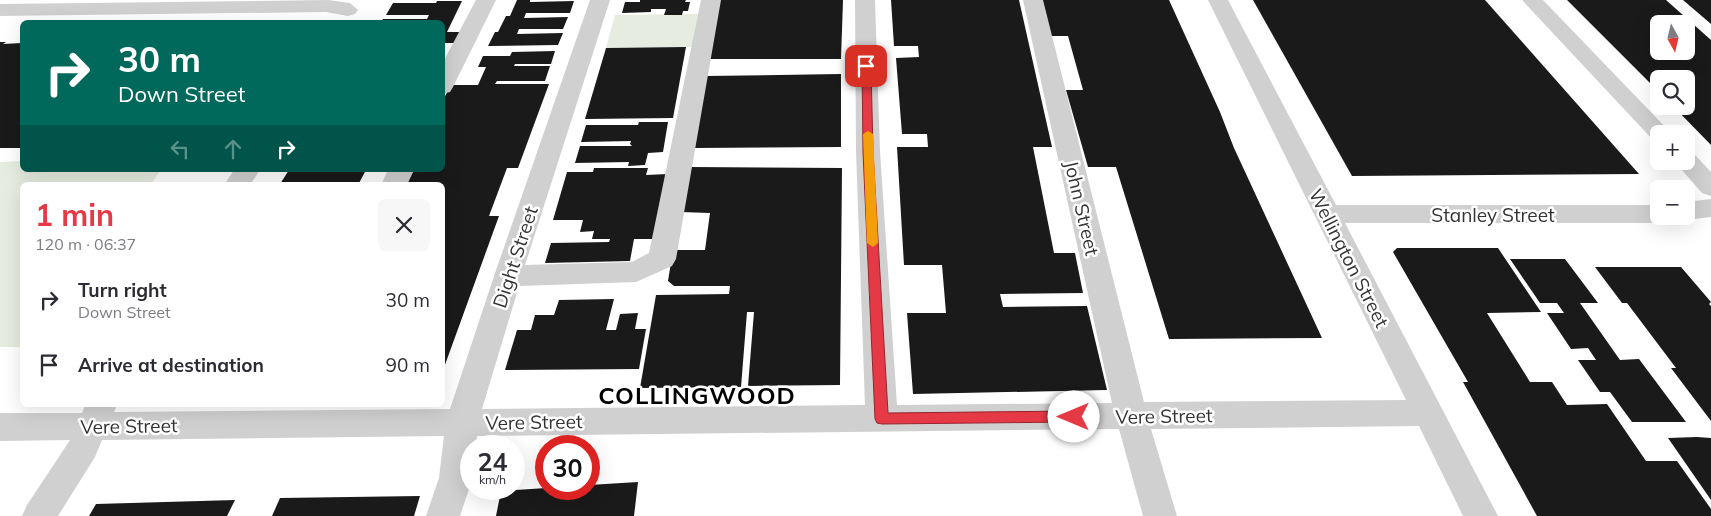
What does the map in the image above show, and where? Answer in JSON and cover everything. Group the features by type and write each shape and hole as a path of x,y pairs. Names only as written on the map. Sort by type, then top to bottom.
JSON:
{"street":[{"path":"0,10 41,4 326,6 343,7 347,16 367,0"},
{"path":"445,81 486,0"},
{"name":"Dight Street","path":"443,516 456,478 462,423 508,276 600,0"},
{"path":"508,276 636,272 662,259 711,0"},
{"path":"865,0 868,152 882,419"},
{"name":"John Street","path":"1033,0 1131,416 1160,516"},
{"name":"Wellington Street","path":"1218,0 1480,516"},
{"path":"1532,0 1651,125"},
{"path":"1695,170 1711,187"},
{"path":"1695,210 1711,208"},
{"name":"Stanley Street","path":"1327,214 1650,214"},
{"name":"Vere Street","path":"0,427 81,416 279,415 462,423 1428,413"},
{"path":"39,516 83,447 81,416"}],"shaded area":[{"path":"698,14 692,47 606,48 615,15"},
{"path":"20,161 20,172 160,172 152,182 20,182 20,347 0,347 0,162"}],"building":[{"path":"517,0 530,0 530,2 574,1 570,13 526,13 524,18 568,17 563,29 519,29 517,34 563,33 558,45 488,46 506,16 510,16"},
{"path":"640,0 686,0 685,2 690,2 688,11 683,11 682,15 664,15 666,9 651,9 651,12 622,13 625,2 640,2"},
{"path":"718,0 843,0 841,59 708,59"},
{"path":"891,0 1019,0 1052,147 1033,147 1054,253 1075,253 1083,293 1000,294 1003,307 1087,306 1107,390 913,394 907,313 946,313 942,265 904,265 897,147 928,147 927,134 902,134 896,58 919,57 918,46 894,46"},
{"path":"1041,0 1169,0 1220,112 1234,148 1322,338 1169,339 1116,167 1088,167 1066,90 1083,90 1068,36 1051,36"},
{"path":"1253,0 1485,0 1639,174 1352,176"},
{"path":"1567,0 1666,0 1683,15 1650,15 1650,60 1695,60 1695,26 1711,40 1711,145 1695,129 1695,125 1692,125 1682,115 1695,115 1695,70 1650,70 1650,83"},
{"path":"1683,0 1711,0 1711,24"},
{"path":"437,1 462,1 447,32 462,32 457,43 445,43 445,20 382,20 427,19 429,15 386,15 393,3 436,3"},
{"path":"0,42 6,42 3,44 20,43 20,148 0,148"},
{"path":"686,47 673,118 585,119 606,48"},
{"path":"555,51 551,64 515,64 514,66 550,66 545,81 497,81 495,84 549,84 518,168 507,168 489,216 499,216 445,365 445,182 404,182 409,172 445,172 445,96 451,85 478,85 486,67 478,67 483,56 510,56 512,52"},
{"path":"841,74 841,147 693,148 705,76"},
{"path":"639,122 668,122 663,152 648,153 645,165 628,166 629,162 575,163 580,146 632,146 630,144 631,141 581,142 586,125 638,125"},
{"path":"689,167 842,168 840,385 748,386 754,312 747,312 741,387 640,388 656,295 729,294 730,286 674,286 668,281 673,250 705,250 710,213 680,212"},
{"path":"594,168 648,168 646,175 668,174 656,239 634,239 630,261 545,263 551,243 609,242 610,239 592,239 594,231 580,232 583,220 553,220 567,172 593,172"},
{"path":"288,172 365,172 360,182 281,182"},
{"path":"1397,248 1498,248 1541,312 1487,313 1530,382 1552,382 1567,405 1607,404 1646,461 1677,461 1711,509 1711,516 1537,516 1463,382 1468,382 1393,252"},
{"path":"1510,259 1565,259 1598,303 1580,303 1620,360 1639,359 1686,422 1632,422 1610,392 1600,392 1578,360 1596,360 1588,348 1571,349 1547,313 1564,313 1557,303 1540,303"},
{"path":"1595,267 1681,267 1711,302 1709,304 1711,306 1711,421 1671,368 1676,368 1627,303 1622,303"},
{"path":"614,299 606,330 616,330 620,314 638,313 635,329 646,329 639,369 505,370 517,330 531,330 535,315 554,315 559,300"},
{"path":"1668,438 1711,438 1711,500"},
{"path":"638,482 634,516 496,516 499,500 525,500 525,489 535,489 535,500 600,500 600,484"},
{"path":"420,496 414,516 272,516 280,498"},
{"path":"235,500 227,516 89,516 96,504"}],"slow traffic":[{"path":"868,134 873,243"}],"district":[{"name":"COLLINGWOOD","path":"697,396"}],"route":[{"path":"866,66 868,152 882,419 1074,417"}]}
